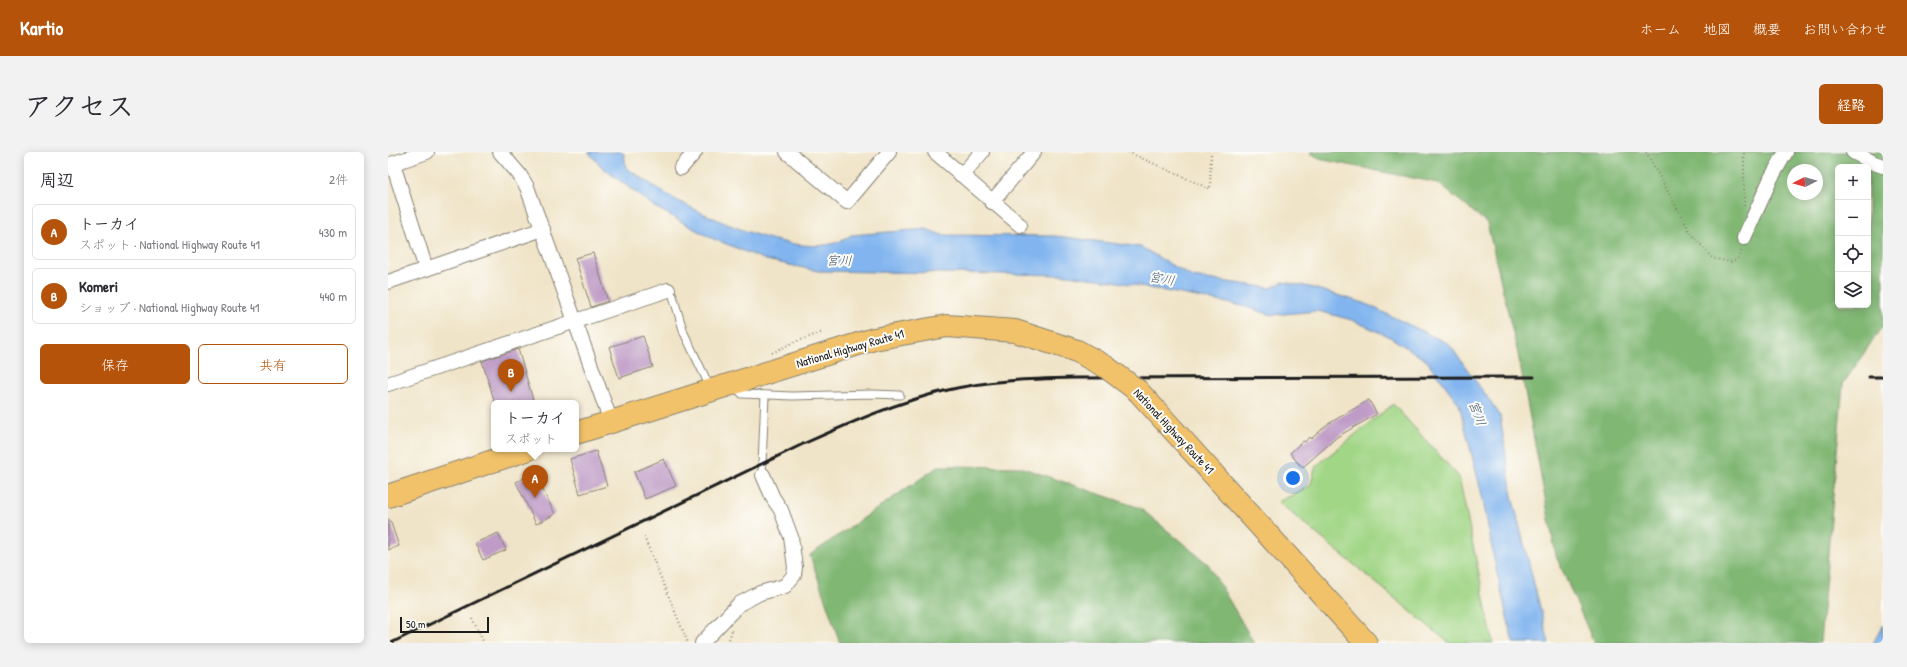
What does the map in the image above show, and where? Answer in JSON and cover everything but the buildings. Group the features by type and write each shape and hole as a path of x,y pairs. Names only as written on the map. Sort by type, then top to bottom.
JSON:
{"highway":[{"name":"National Highway Route 41","path":"579,432 874,339 947,326 1015,331 1077,351 1106,367 1138,391 1366,643"},
{"path":"388,496 520,452"}],"street":[{"path":"426,269 390,165 427,152"},
{"path":"500,152 520,174 527,187 611,422"},
{"path":"681,168 695,152"},
{"path":"787,152 847,202 890,152"},
{"path":"935,152 1020,225"},
{"path":"959,174 967,169 982,152"},
{"path":"992,202 1034,152"},
{"path":"1744,238 1771,178 1786,152"},
{"path":"1853,152 1883,166"},
{"path":"388,282 543,229"},
{"path":"388,384 668,290"},
{"path":"702,643 739,604 760,593 785,586 791,581 794,575 795,567 791,537 781,510 773,498 763,475"}],"lane":[{"path":"668,290 673,296 684,333 708,381"},
{"path":"732,384 742,394 830,396 873,394 900,395"},
{"path":"763,475 762,464 765,395"}],"path":[{"path":"1128,152 1210,189 1211,152"},
{"path":"1646,152 1690,232 1712,258 1730,262 1737,260 1742,252 1744,238"},
{"path":"1744,152 1744,208"},
{"path":"644,537 688,643"},
{"path":"472,618 484,643"}],"green space":[{"path":"1309,152 1883,152 1883,325 1843,384 1820,643 1594,643 1556,556 1518,354 1487,223 1438,183 1319,159"},
{"path":"1393,404 1459,477 1493,643 1449,643 1278,502 1310,486 1316,466"},
{"path":"939,466 1020,467 1140,508 1208,564 1254,643 840,643 810,555"}],"water":[{"name":"宮川","path":"588,152 621,152 624,154 626,168 678,201 745,231 792,244 815,246 835,243 851,235 926,229 942,235 1056,236 1141,247 1192,277 1271,288 1283,282 1310,287 1364,303 1449,344 1500,415 1512,496 1549,643 1513,643 1496,569 1482,495 1459,404 1427,361 1390,337 1352,320 1318,311 1272,315 1243,306 1119,282 1067,275 818,271 766,260 709,237 655,207 603,168"},
{"path":"1883,625 1883,643 1873,643"}],"railway":[{"path":"391,643 803,444 892,407 948,390 995,382 1075,378 1534,377"},
{"path":"1869,377 1883,377"}],"place":[{"name":"Komeri","path":"511,392"},
{"name":"トーカイ","path":"535,498"}]}
